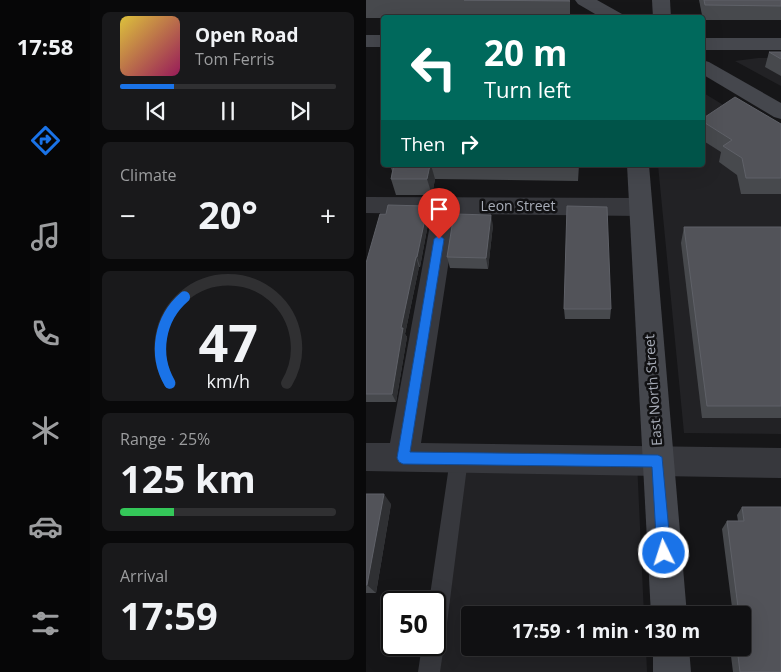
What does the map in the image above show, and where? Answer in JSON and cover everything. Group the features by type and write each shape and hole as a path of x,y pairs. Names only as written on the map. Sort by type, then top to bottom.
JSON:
{"main road":[{"path":"584,0 611,15"},
{"path":"661,0 662,15"},
{"path":"366,41 381,41"},
{"path":"705,44 781,44"},
{"path":"705,68 781,112"},
{"name":"East North Street","path":"638,167 668,606"},
{"path":"671,656 672,672"}],"street":[{"name":"Leon Street","path":"366,206 640,207"},
{"path":"403,458 445,206"},
{"path":"366,457 781,463"}],"lane":[{"path":"441,591 459,459"},
{"path":"429,672 431,656"}],"shaded area":[{"path":"781,58 781,86 735,61"},
{"path":"705,94 781,140 781,434 684,433 658,167 705,167"},
{"path":"459,459 637,461 644,606 461,606 461,656 646,656 647,672 429,672 433,656 446,656 446,591 441,591"}],"building":[{"path":"464,0 568,0 570,1"},
{"path":"704,0 781,0 781,6 705,5"},
{"path":"769,52 781,52 781,59"},
{"path":"735,97 781,124 781,178 746,178 742,158 723,146 732,140 705,123 705,117"},
{"path":"394,167 430,167 427,179 391,179"},
{"path":"388,205 425,206 424,214 426,214 401,328 403,328 392,394 366,394 366,263 380,214 386,214"},
{"path":"567,206 607,207 611,309 564,309"},
{"path":"454,214 491,215 486,258 447,257"},
{"path":"684,227 781,227 781,406 707,406"},
{"path":"366,494 384,494 367,585 366,585"},
{"path":"742,507 781,507 781,672 740,672 738,656 751,656 751,606 738,606 727,521 744,521"}],"route":[{"path":"439,239 403,458 658,462 664,553"}]}
